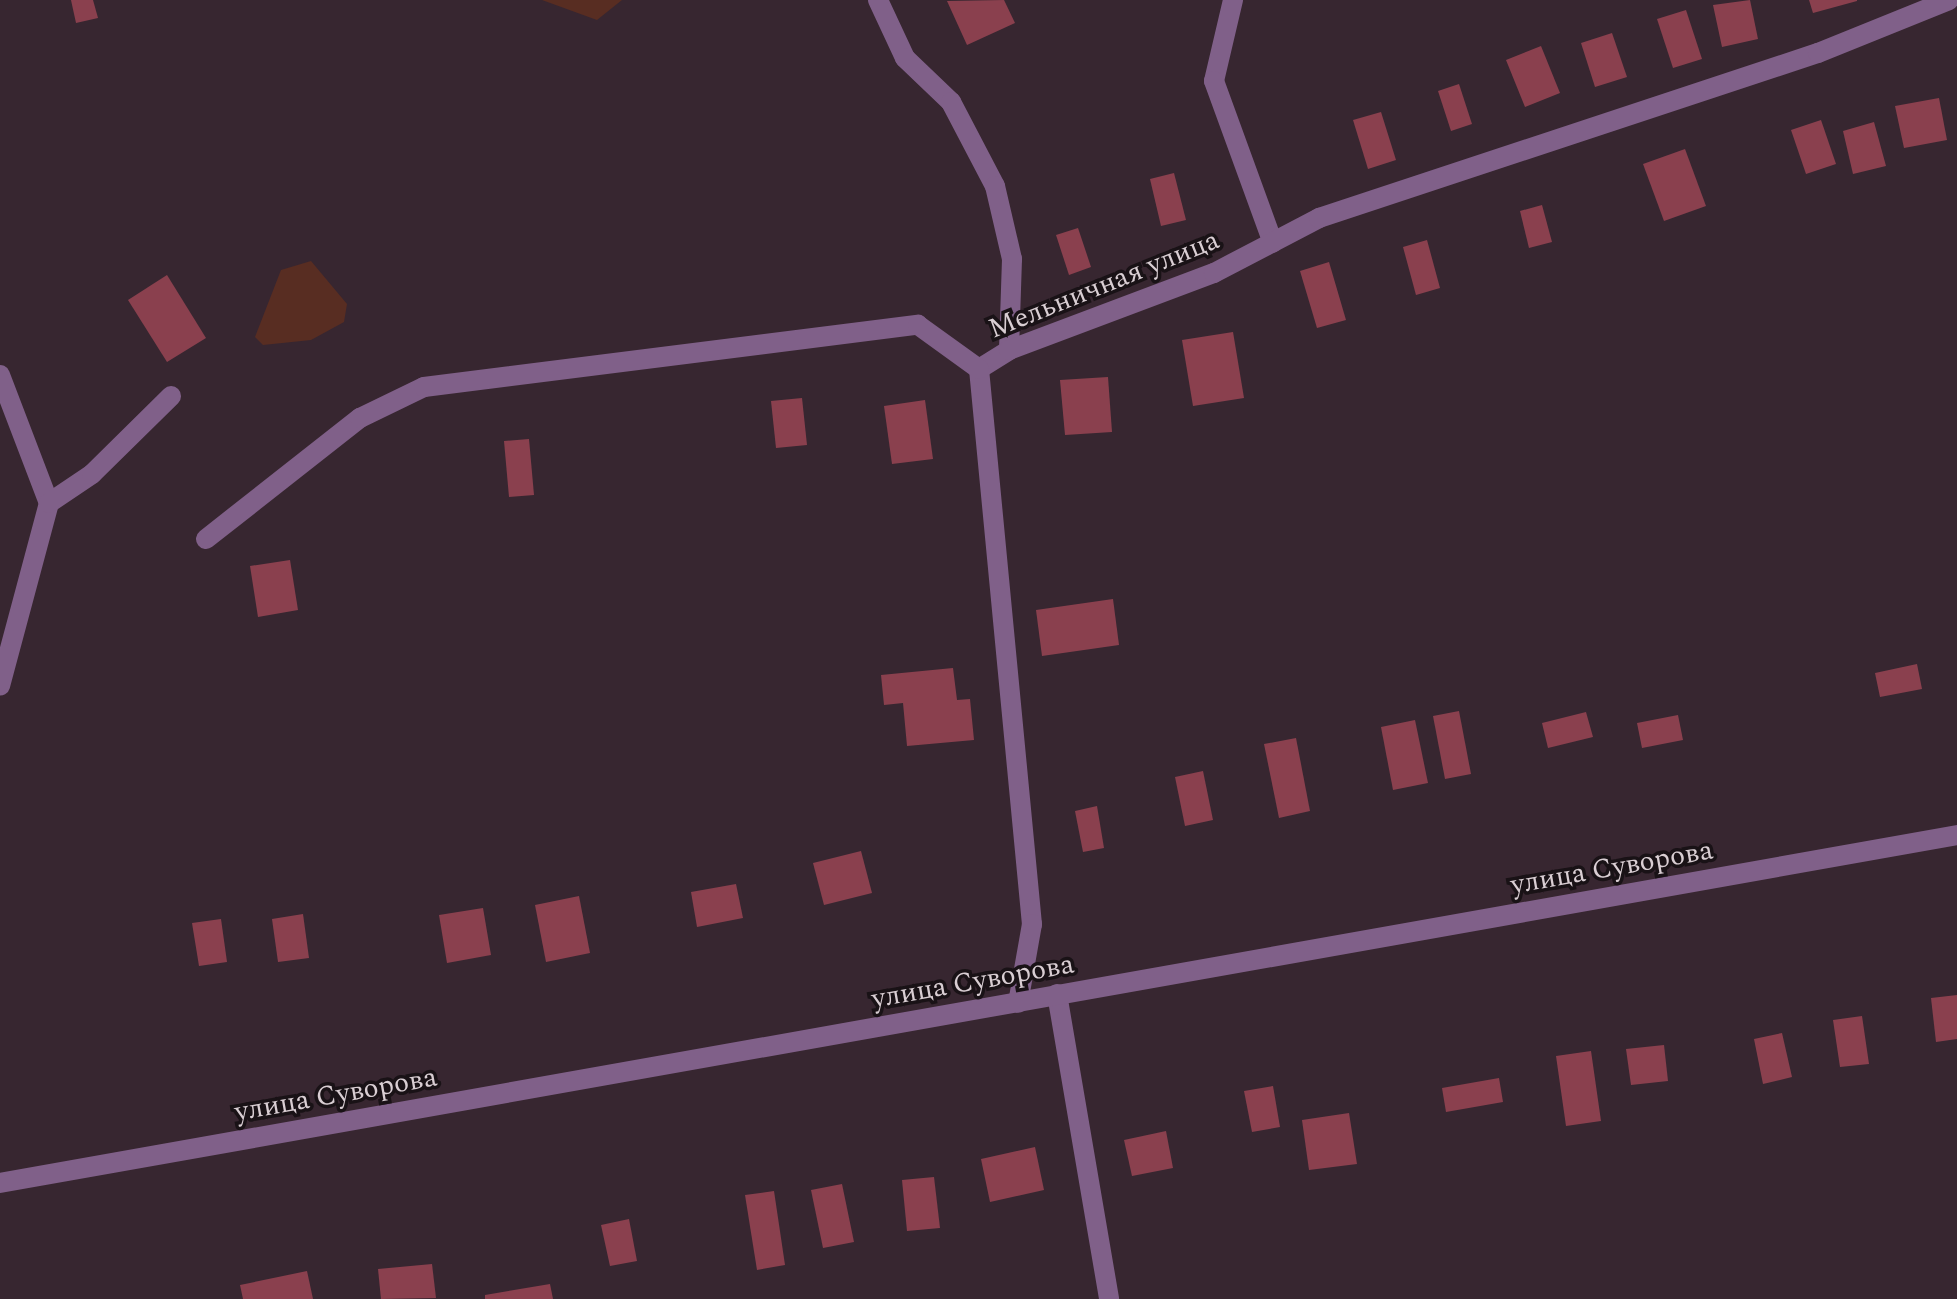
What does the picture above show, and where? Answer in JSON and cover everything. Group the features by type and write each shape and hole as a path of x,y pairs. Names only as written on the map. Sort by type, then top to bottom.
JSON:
{"street":[{"path":"878,0 905,58 951,102 995,186 1012,259 1009,350"},
{"path":"1233,0 1214,81 1273,243"},
{"name":"Мельничная улица","path":"206,539 360,418 424,387 918,325 979,369 1009,350 1108,317 1273,243 1319,218 1818,53 1949,0"},
{"path":"979,369 1032,924 1018,1003"},
{"path":"0,375 49,503 0,686"},
{"path":"49,503 92,474 171,396"},
{"name":"улица Суворова","path":"0,1183 1957,835"},
{"path":"1057,994 1109,1299"}],"shaded area":[{"path":"542,0 622,0 597,20"},
{"path":"311,261 347,304 344,322 311,340 263,345 255,337 281,270"}],"building":[{"path":"71,0 93,0 98,18 76,23"},
{"path":"1004,0 1015,23 967,45 947,1"},
{"path":"1750,0 1758,39 1722,47 1713,5"},
{"path":"1809,0 1857,0 1857,1 1813,13"},
{"path":"1686,10 1702,59 1673,68 1657,19"},
{"path":"1612,33 1627,77 1595,87 1581,43"},
{"path":"1541,46 1560,93 1525,107 1506,60"},
{"path":"1459,84 1472,124 1451,131 1438,91"},
{"path":"1939,98 1947,140 1904,148 1895,106"},
{"path":"1381,112 1396,160 1368,169 1353,120"},
{"path":"1821,120 1836,164 1806,174 1791,130"},
{"path":"1874,122 1886,166 1853,174 1843,131"},
{"path":"1685,149 1706,206 1664,221 1643,164"},
{"path":"1174,173 1186,220 1161,226 1150,179"},
{"path":"1542,205 1552,242 1529,248 1520,211"},
{"path":"1078,228 1091,267 1069,275 1056,235"},
{"path":"1427,240 1440,288 1416,295 1403,247"},
{"path":"1329,262 1346,320 1317,328 1300,271"},
{"path":"167,275 206,338 167,362 128,300"},
{"path":"1233,332 1244,398 1193,406 1182,340"},
{"path":"1108,377 1112,432 1065,435 1060,380"},
{"path":"802,398 807,445 776,448 771,401"},
{"path":"925,400 933,459 892,464 884,406"},
{"path":"529,439 534,495 509,497 504,441"},
{"path":"290,560 298,610 258,617 250,566"},
{"path":"1113,599 1119,645 1042,656 1036,610"},
{"path":"1917,664 1922,689 1880,697 1875,673"},
{"path":"953,668 957,700 970,699 974,740 907,746 903,703 884,705 881,675"},
{"path":"1459,711 1471,774 1445,779 1433,716"},
{"path":"1586,712 1593,737 1548,748 1542,723"},
{"path":"1678,715 1683,740 1642,748 1637,723"},
{"path":"1415,720 1428,783 1393,790 1381,727"},
{"path":"1296,738 1310,811 1279,818 1264,744"},
{"path":"1203,771 1213,820 1185,826 1175,777"},
{"path":"1097,806 1104,848 1083,852 1075,811"},
{"path":"861,851 872,893 824,905 813,863"},
{"path":"736,884 743,918 697,927 691,892"},
{"path":"579,896 590,953 546,962 535,905"},
{"path":"483,908 491,955 447,963 439,915"},
{"path":"303,914 309,958 278,962 272,919"},
{"path":"221,919 227,962 199,966 192,923"},
{"path":"1957,995 1957,1039 1936,1042 1931,998"},
{"path":"1862,1016 1869,1064 1840,1067 1833,1020"},
{"path":"1782,1033 1792,1077 1763,1084 1754,1039"},
{"path":"1664,1045 1668,1081 1631,1085 1626,1049"},
{"path":"1591,1051 1601,1121 1566,1126 1556,1056"},
{"path":"1499,1078 1503,1102 1446,1112 1442,1088"},
{"path":"1273,1086 1280,1127 1252,1132 1244,1091"},
{"path":"1349,1113 1357,1164 1309,1170 1302,1120"},
{"path":"1166,1131 1173,1168 1132,1176 1124,1140"},
{"path":"1035,1147 1044,1190 990,1202 981,1159"},
{"path":"934,1177 940,1228 907,1231 902,1180"},
{"path":"842,1184 854,1242 823,1248 811,1190"},
{"path":"774,1191 785,1265 757,1270 745,1195"},
{"path":"629,1219 637,1261 610,1266 601,1225"},
{"path":"432,1264 436,1298 381,1299 378,1269"},
{"path":"307,1271 313,1299 243,1299 240,1285"},
{"path":"550,1284 553,1299 485,1299 485,1295"}]}
